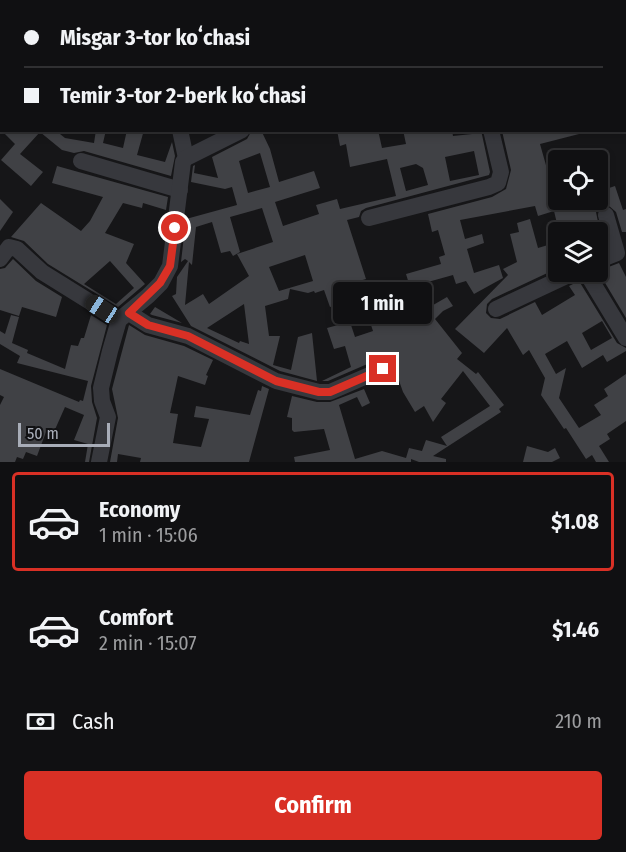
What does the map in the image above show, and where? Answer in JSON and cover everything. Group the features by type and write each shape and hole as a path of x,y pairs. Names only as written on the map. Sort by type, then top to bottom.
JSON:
{"street":[{"path":"180,132 186,158"},
{"path":"99,462 108,417 102,401 101,388 124,316 160,283 170,266 183,162 186,158 238,132"},
{"path":"369,218 498,183 501,172 491,132"},
{"path":"81,161 180,190"},
{"path":"606,215 621,254"},
{"path":"0,259 9,247 17,249 42,272 124,316 188,336 276,381 319,392 330,392 383,369"},
{"path":"496,309 554,282"},
{"path":"592,282 626,338"}],"building":[{"path":"3,132 40,132 20,154 43,172 31,186 1,160 15,144"},
{"path":"40,132 58,132 65,138 94,143 96,132 106,132 103,143 123,148 127,132 143,132 137,155 165,162 172,142 175,156 171,176 84,151 74,153 62,150"},
{"path":"251,132 262,132 270,149 279,182 314,171 320,188 275,202 283,226 319,214 316,205 337,199 340,209 396,196 387,159 350,167 346,144 340,146 337,132 378,132 382,148 406,144 403,132 452,132 453,136 481,132 490,172 489,175 366,208 361,211 359,217 347,220 366,279 335,288 340,304 330,307 324,290 308,293 290,289 288,299 265,306 269,336 280,336 273,365 291,370 298,337 312,333 317,381 280,371 191,326 172,296 176,294 177,277 188,261 185,259 181,262 186,219 237,205 232,187 225,189 191,182 195,165 194,173 218,178 212,157 247,139","holes":["474,151 479,175 450,181 445,157","260,153 270,187 248,193 239,161","416,164 423,168 428,185 406,191 400,168","262,208 273,242 237,254 249,276 209,304 203,294 185,305 189,262 192,265 196,227 212,222 221,253 230,251 233,256 240,252 230,217","305,255 313,281 279,291 269,267","244,304 249,344 240,341 239,343 207,328"]},
{"path":"502,132 578,132 579,134 540,144 548,172 548,210 598,210 596,212 598,222 557,222 554,211 538,216 535,206 460,220 465,239 482,234 484,243 467,249 474,273 499,265 503,278 474,294 466,281 456,284 453,275 410,287 406,274 441,264 439,257 445,255 438,230 432,232 428,214 492,197 506,189 511,170"},
{"path":"57,166 168,197 166,210 143,203 142,208 123,203 105,233 134,244 126,263 145,284 118,307 48,264 24,241 11,237 41,203 81,231 90,221 103,197 52,183","holes":["110,261 134,288 116,304 84,284"]},
{"path":"615,186 623,210 626,209 626,232 622,232 616,212 608,205 608,188"},
{"path":"0,199 13,212 0,231"},
{"path":"530,219 538,248 548,245 548,273 492,299 487,304 486,313 491,318 500,319 535,302 542,315 575,295 569,286 580,282 617,343 626,348 626,351 607,362 603,355 582,368 567,341 545,354 556,374 566,368 559,398 579,428 601,415 594,405 608,396 604,389 626,374 626,421 607,434 610,439 599,446 609,462 596,462 592,455 586,459 541,395 545,378 529,350 523,355 507,328 484,353 455,329 508,275 503,269 517,262 510,234 519,232 517,223","holes":["602,321 612,338 591,350 582,333"]},
{"path":"13,259 36,281 62,297 56,317 22,307 19,316 0,310 0,269 5,268"},
{"path":"619,263 626,277 626,318 605,282 608,282 608,267"},
{"path":"402,295 409,319 447,297 453,306 443,311 435,319 462,353 457,359 476,374 478,372 504,405 499,409 501,412 433,456 446,459 446,462 419,462 411,459 411,462 295,462 294,457 330,450 324,429 294,432 292,430 292,418 287,417 292,396 317,402 330,402 364,389 370,403 362,407 357,397 339,405 355,459 382,451 406,458 409,448 422,451 426,440 447,446 441,437 490,406 463,371 441,399 446,403 433,422 424,406 415,412 403,392 392,361 385,359 379,359 328,381 322,381 351,367 345,346 334,349 327,328 338,325 333,311 373,298 375,304","holes":["366,310 373,331 355,337 348,316"]},
{"path":"155,307 182,323 150,314"},
{"path":"11,315 19,317 12,343 28,350 27,353 65,369 71,345 78,346 81,338 84,338 91,315 107,325 91,386 92,402 97,418 89,462 85,462 88,444 74,440 84,415 65,407 53,434 46,432 37,456 26,452 23,459 17,457 15,462 0,462 0,405 4,397 0,395 0,369 79,402 83,401 88,381 17,363 20,356 0,344 0,331 5,334"},
{"path":"129,325 145,335 184,346 213,360 206,375 208,376 205,385 178,376 170,413 178,414 173,443 201,447 209,419 194,417 196,406 250,415 258,390 261,391 262,386 269,389 249,462 140,462 141,458 118,454 117,462 110,462 118,418 112,389"},
{"path":"527,446 548,452 555,448 560,458 552,462 523,462"}],"route":[{"path":"175,228 170,266 160,283 129,313 148,325 188,336 276,381 319,392 330,392 383,369"}]}
